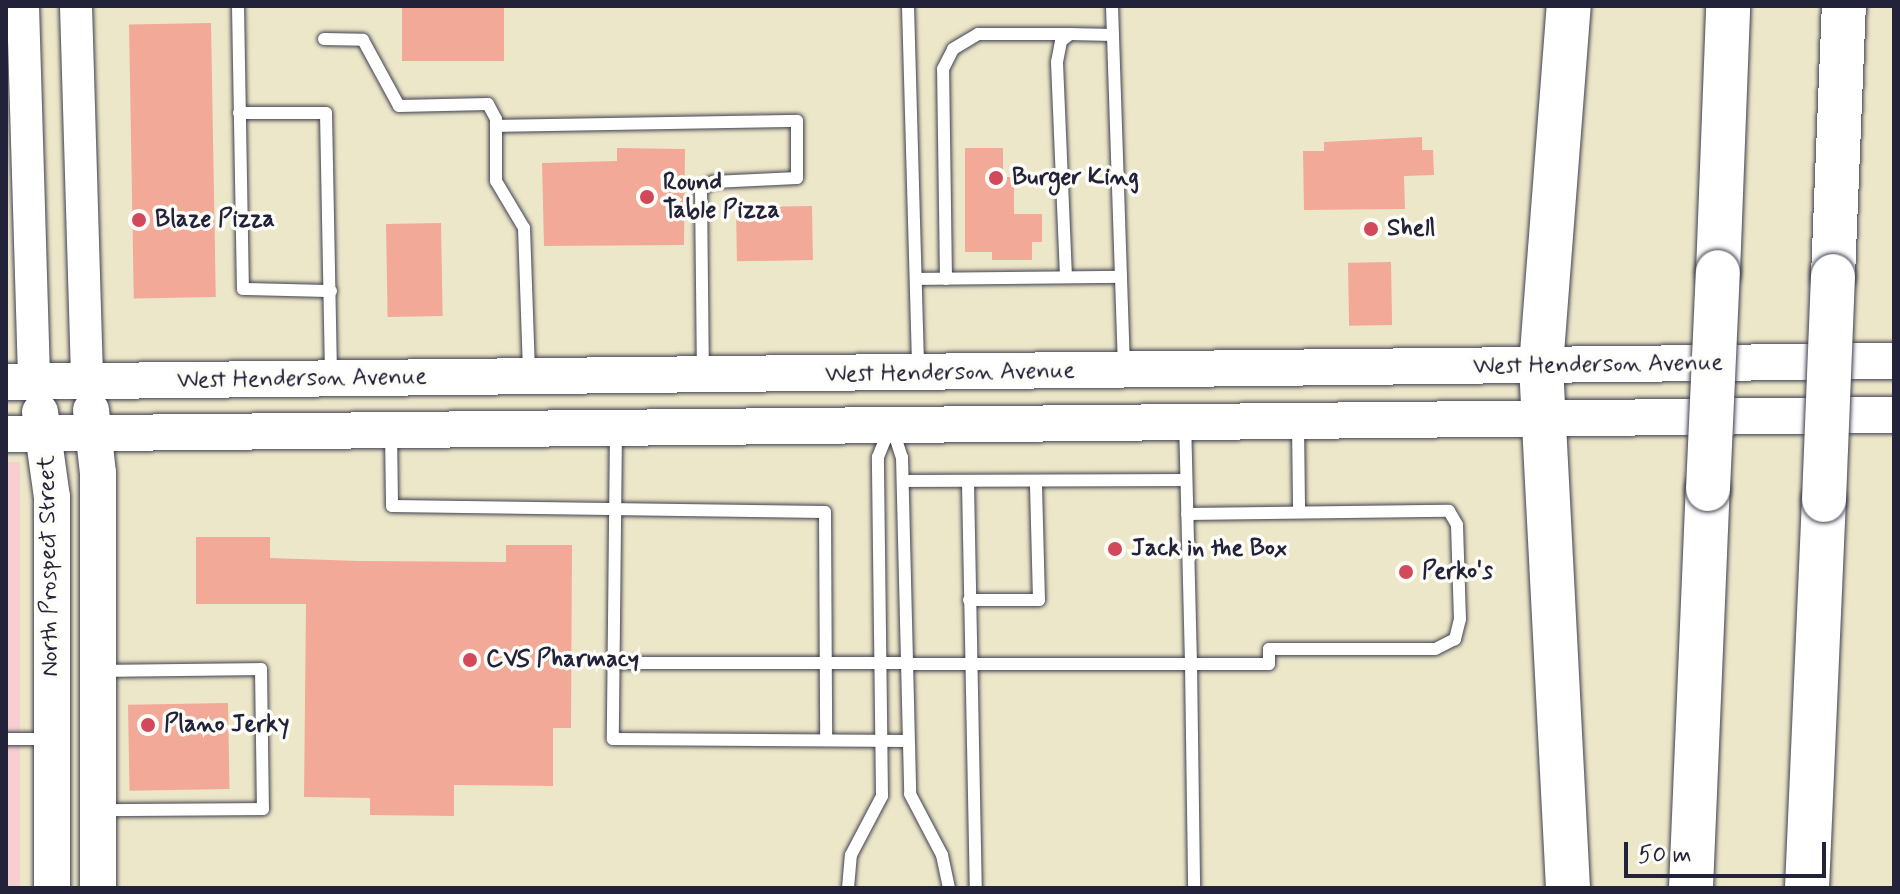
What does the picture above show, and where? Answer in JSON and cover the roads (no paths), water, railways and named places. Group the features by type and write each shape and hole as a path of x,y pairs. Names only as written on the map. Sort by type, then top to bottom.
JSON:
{"highway":[{"path":"1568,888 1541,417 1541,366 1569,6"},
{"path":"1691,888 1728,6"},
{"path":"1807,888 1844,6"}],"main road":[{"name":"West Henderson Avenue","path":"20,382 1894,361"},
{"path":"891,424 897,407 921,396 960,391 1101,393 1125,371"},
{"path":"533,428 590,405 769,396 787,375"},
{"name":"North Prospect Street","path":"20,382 45,434 52,497 52,888"},
{"name":"North Prospect Street","path":"87,382 95,432 98,888"},
{"name":"West Henderson Avenue","path":"6,434 1894,415"}],"street":[{"name":"North Prospect Street","path":"20,382 19,127 23,6"},
{"name":"North Prospect Street","path":"76,6 87,382"}],"lane":[{"path":"238,6 243,289 331,291"},
{"path":"908,6 918,373"},
{"path":"1112,6 1125,371"},
{"path":"946,279 943,69 953,49 978,34 1113,35"},
{"path":"1066,277 1057,62 1061,41 1070,34"},
{"path":"324,39 363,40 399,106 488,104 496,126 496,181 524,228 529,377"},
{"path":"239,113 326,113 331,379"},
{"path":"496,126 797,121 797,178 713,182 701,189 703,375"},
{"path":"916,279 1121,277"},
{"path":"1298,420 1299,511"},
{"path":"1185,421 1194,888"},
{"path":"891,424 902,457 910,794 942,855 949,888"},
{"path":"848,888 851,855 882,796 878,457 891,424"},
{"path":"616,427 613,739 908,741"},
{"path":"391,429 392,506 825,512 826,740"},
{"path":"903,481 1186,480"},
{"path":"969,600 1039,600 1036,482"},
{"path":"968,483 969,665 976,686 976,888"},
{"path":"613,663 881,667 1269,664 1269,649 1435,649 1455,639 1460,619 1457,525 1449,511 1187,514"},
{"path":"98,671 261,669 263,809 98,810"},
{"path":"6,739 52,739"}],"place":[{"name":"Burger King","path":"996,178"},
{"name":"Round Table Pizza","path":"647,197"},
{"name":"Blaze Pizza","path":"139,220"},
{"name":"Shell","path":"1371,229"},
{"name":"Jack in the Box","path":"1115,549"},
{"name":"Perko's","path":"1406,572"},
{"name":"CVS Pharmacy","path":"470,660"},
{"name":"Plano Jerky","path":"148,725"}]}
